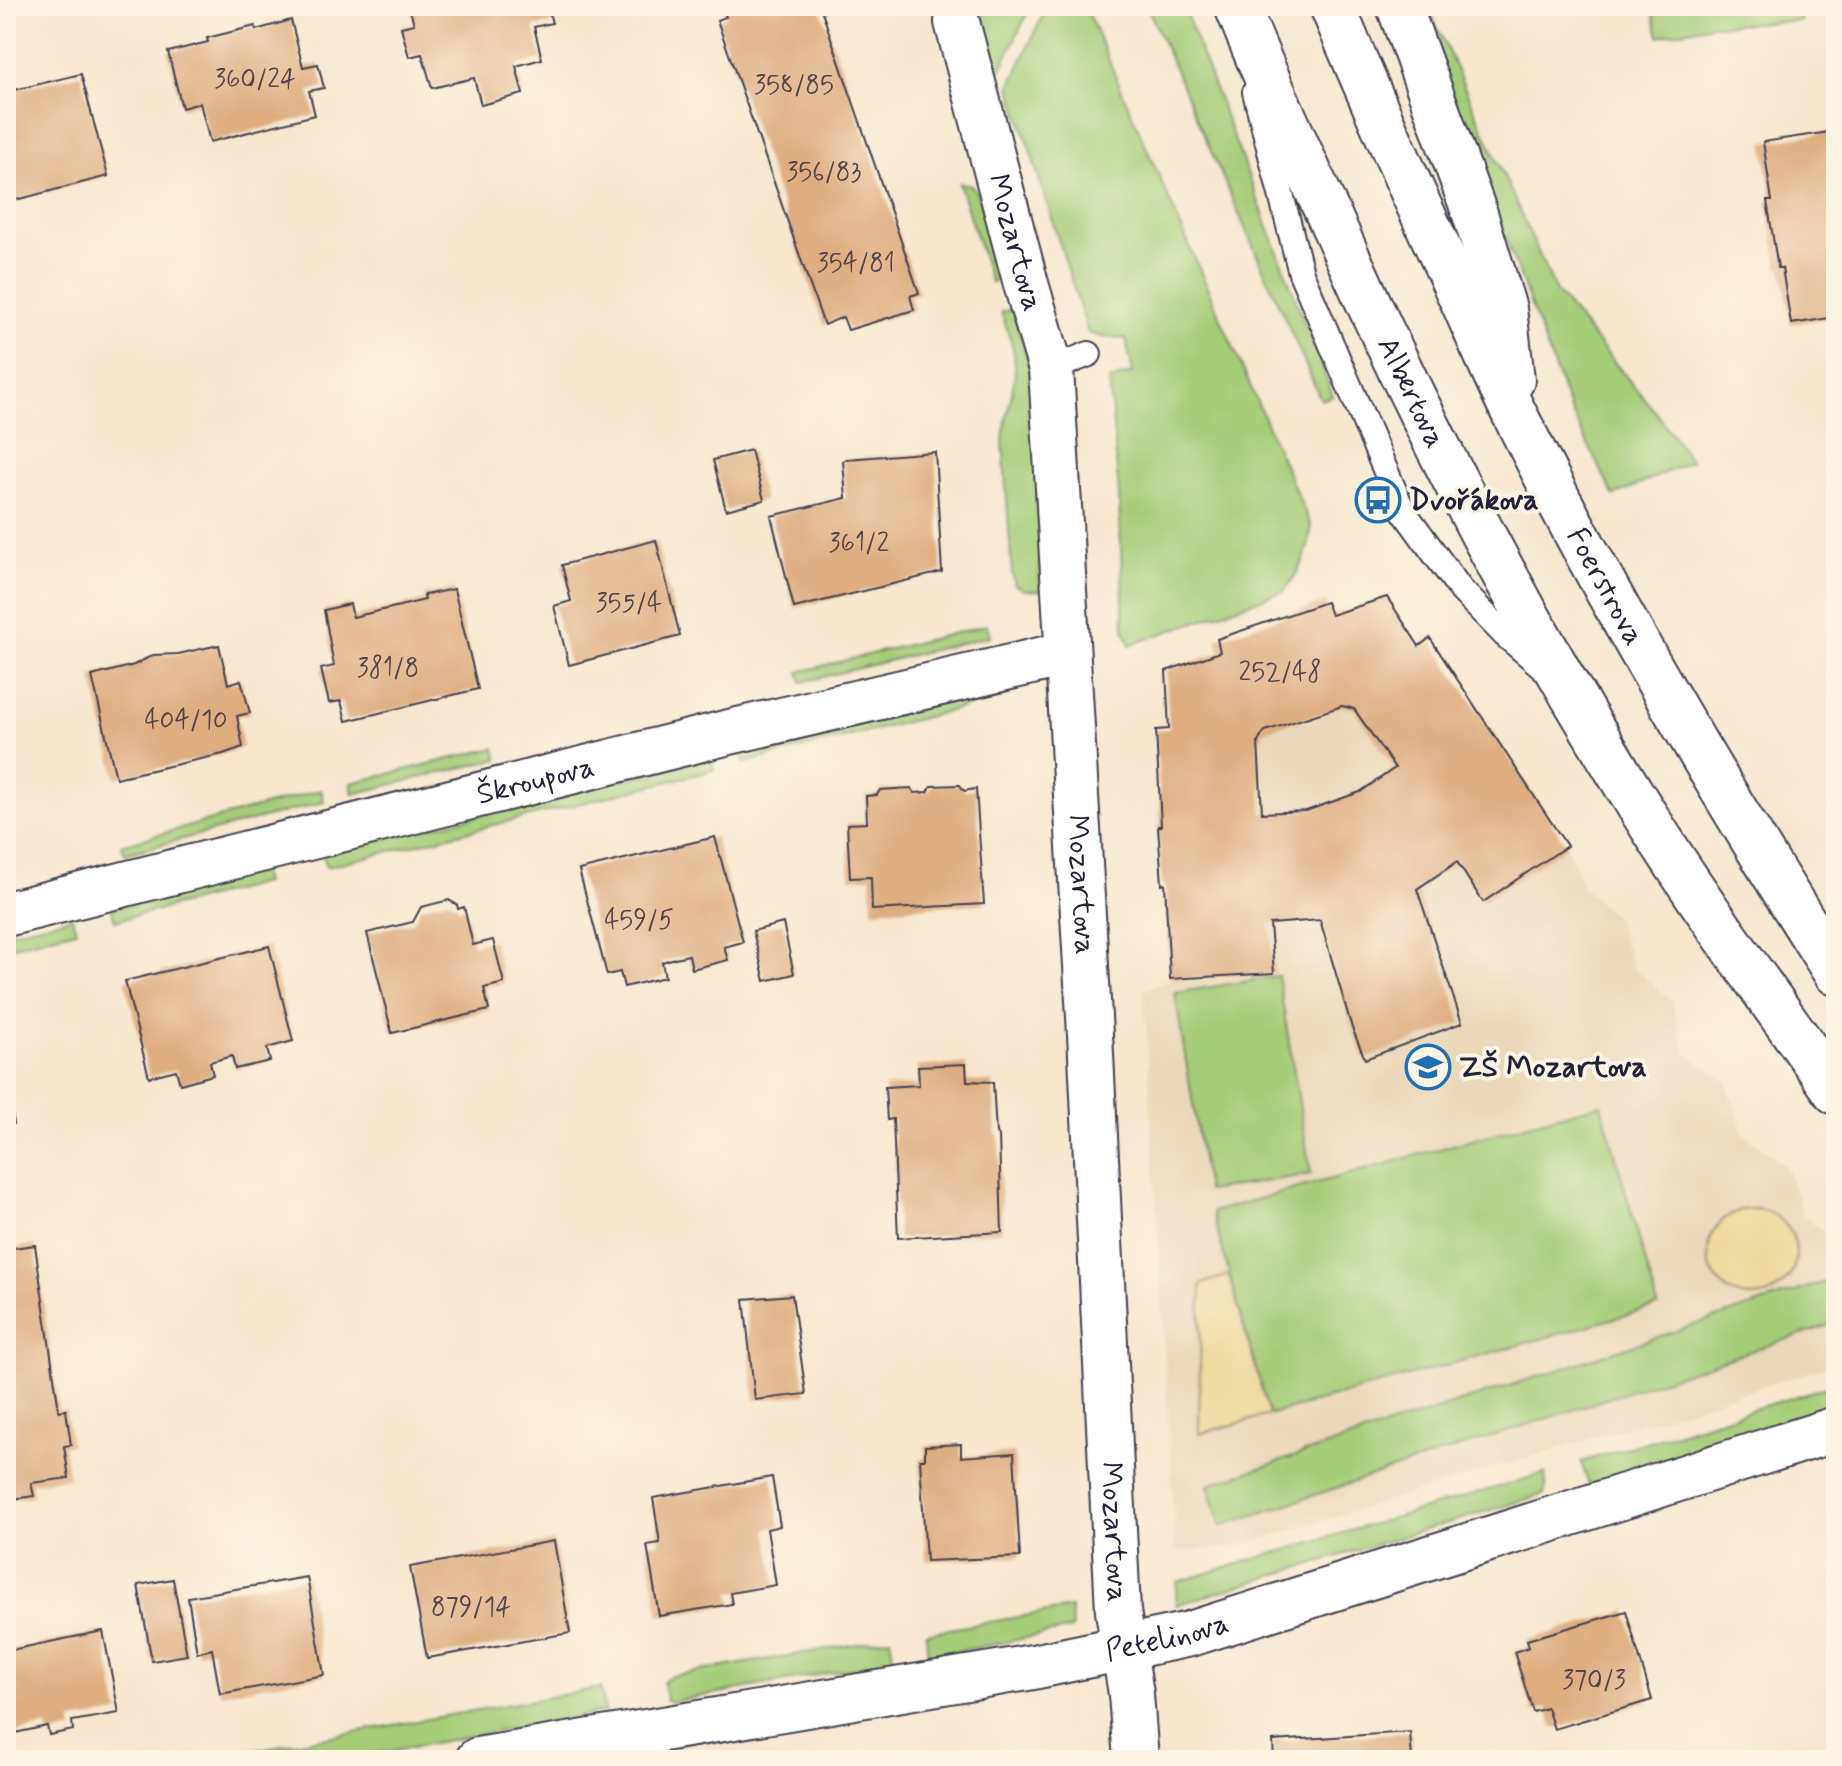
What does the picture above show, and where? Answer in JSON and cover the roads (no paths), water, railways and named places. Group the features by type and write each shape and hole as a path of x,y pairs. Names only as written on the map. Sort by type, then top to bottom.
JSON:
{"street":[{"name":"Foerstrova","path":"1332,6 1395,154 1516,419 1623,616 1718,781 1781,889 1836,973"},
{"path":"1399,6 1475,214 1504,309 1516,419"},
{"name":"Albertova","path":"1237,7 1298,152 1401,375 1500,567 1638,805 1836,1092"},
{"name":"Mozartova","path":"957,22 1022,268 1070,362 1066,654 1090,1034 1118,1611 1131,1694 1136,1760"},
{"name":"Škroupova","path":"6,914 725,733 1066,654"},
{"name":"Petelinova","path":"478,1760 1124,1650 1190,1634 1836,1429"}],"lane":[{"path":"1237,7 1276,180 1301,273 1402,509 1461,590 1505,635 1572,692"}],"place":[{"name":"Dvořákova","path":"1378,500"},
{"name":"ZŠ Mozartova","path":"1428,1067"}]}
